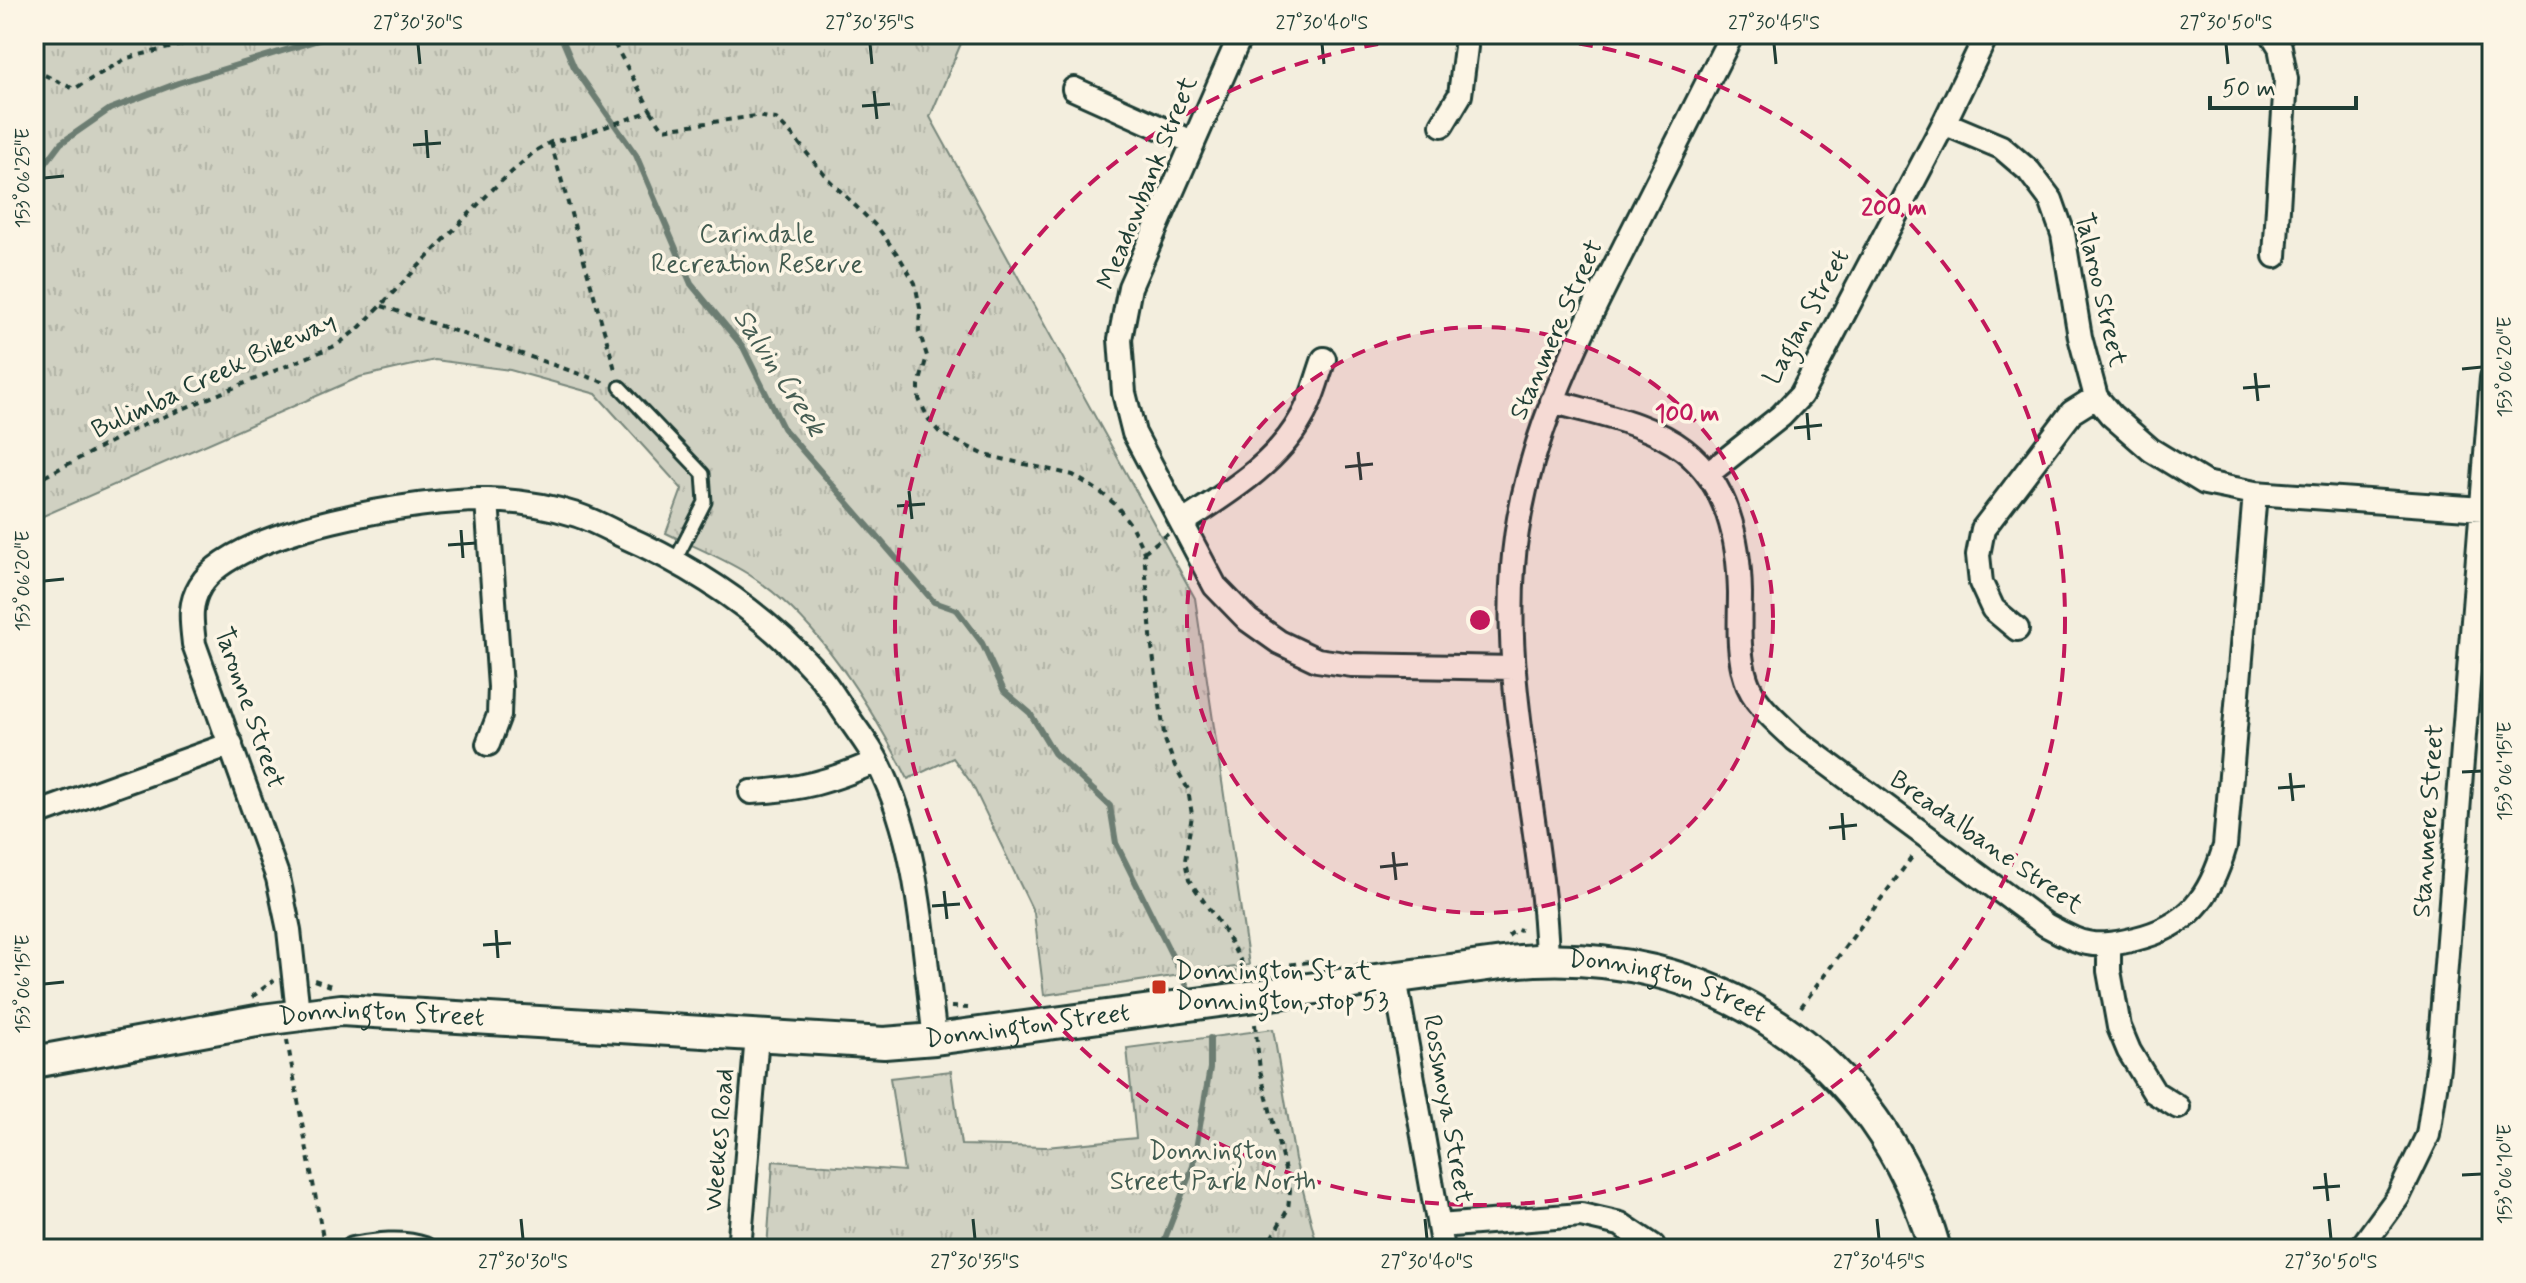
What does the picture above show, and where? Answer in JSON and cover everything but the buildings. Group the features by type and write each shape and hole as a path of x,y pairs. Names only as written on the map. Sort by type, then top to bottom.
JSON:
{"street":[{"name":"Meadowbank Street","path":"1241,34 1130,287 1120,339 1124,393 1134,433 1174,529 1215,586 1248,620 1279,642 1317,660 1352,665 1514,668"},
{"path":"1442,125 1460,95 1466,47 1464,34"},
{"name":"Stanmere Street","path":"1547,958 1547,917 1516,699 1513,568 1517,539 1539,435 1552,401 1582,331 1732,34"},
{"name":"Laglan Street","path":"1709,473 1781,416 1801,395 1944,123 1987,34"},
{"path":"2272,34 2280,47 2286,79 2275,256"},
{"path":"1074,89 1192,142"},
{"name":"Talaroo Street","path":"1944,123 2001,147 2029,171 2051,200 2063,234 2080,337 2096,397 2151,450 2205,483 2255,493 2482,509"},
{"path":"1174,529 1246,480 1278,451 1303,416 1324,359"},
{"name":"Stanmere Street","path":"2360,1249 2398,1197 2428,1135 2438,1067 2492,378"},
{"path":"2017,629 1993,609 1981,583 1978,555 1983,529 2072,412 2096,397"},
{"name":"Breadalbane Street","path":"1552,401 1659,434 1683,449 1709,473 1733,528 1739,569 1740,643 1746,681 1767,713 1796,740 2046,925 2076,940 2109,946 2154,934 2182,920 2202,900 2218,872 2225,846 2255,493"},
{"path":"487,500 500,687 499,715 488,744"},
{"name":"Taronne Street","path":"292,1027 289,930 278,878 194,644 190,610 200,584 225,560 301,528 448,502 487,500 578,515 675,561 701,576 784,638 819,675 877,761 903,829 914,873 935,1039"},
{"path":"34,811 42,812 231,744"},
{"path":"751,792 785,791 819,784 877,761"},
{"path":"2109,946 2109,971 2119,1027 2129,1051 2154,1092 2178,1107"},
{"name":"Donnington Street","path":"34,1062 292,1027 341,1010 884,1043 1233,1001 1547,958 1601,961 1681,977 1746,1006 1780,1026 1811,1051 1850,1089 1887,1138 1916,1194 1935,1249"},
{"name":"Rossmoya Street","path":"1395,978 1443,1249"},
{"name":"Weekes Road","path":"739,1249 757,1036"},
{"path":"1439,1226 1581,1215 1620,1224 1653,1246"},
{"path":"353,1249 413,1245 424,1249"}],"lane":[{"path":"620,387 703,474 705,502 675,561"}],"path":[{"path":"34,70 74,89 127,58 214,34"},
{"path":"609,34 663,129 756,116 776,119 820,170 878,228 915,283 920,308 919,331 927,356 919,385 919,399 940,433 985,455 1063,472 1099,491 1116,505 1131,525 1144,552 1165,740 1188,789 1192,815 1185,861 1189,880 1249,974"},
{"name":"Bulimba Creek Bikeway","path":"34,482 139,427 337,345 382,306 494,188 535,151 551,142 579,136 651,111"},
{"path":"551,142 620,387"},
{"path":"382,306 620,387"},
{"path":"1144,552 1174,529"},
{"path":"1801,1007 1926,838"},
{"path":"252,997 274,981 274,969"},
{"path":"1255,1024 1260,1070 1290,1190 1288,1209 1265,1249"},
{"path":"292,1027 325,1249"}],"green space":[{"name":"Carindale Recreation Reserve","path":"34,34 965,34 930,117 1195,598 1249,965 1044,995 1034,913 972,784 953,758 908,779 860,694 797,614 748,574 666,533 682,489 596,394 510,370 435,360 360,377 34,520"},
{"name":"Donnington Street Park North","path":"1273,1029 1295,1159 1318,1249 767,1249 773,1161 904,1171 890,1078 951,1071 961,1145 1046,1147 1136,1138 1127,1048"}],"waterway":[{"path":"34,179 61,143 110,109 178,83 338,34"},
{"name":"Salvin Creek","path":"560,34 574,67 636,155 691,284 743,347 783,428 934,602 957,610 982,643 1004,691 1030,713 1054,753 1110,806 1116,843 1192,996"},
{"name":"Salvin Creek","path":"1161,1249 1193,1166 1210,1068 1210,1038"}],"place":[{"name":"Donnington St at Donnington, stop 53","path":"1159,987"}]}
